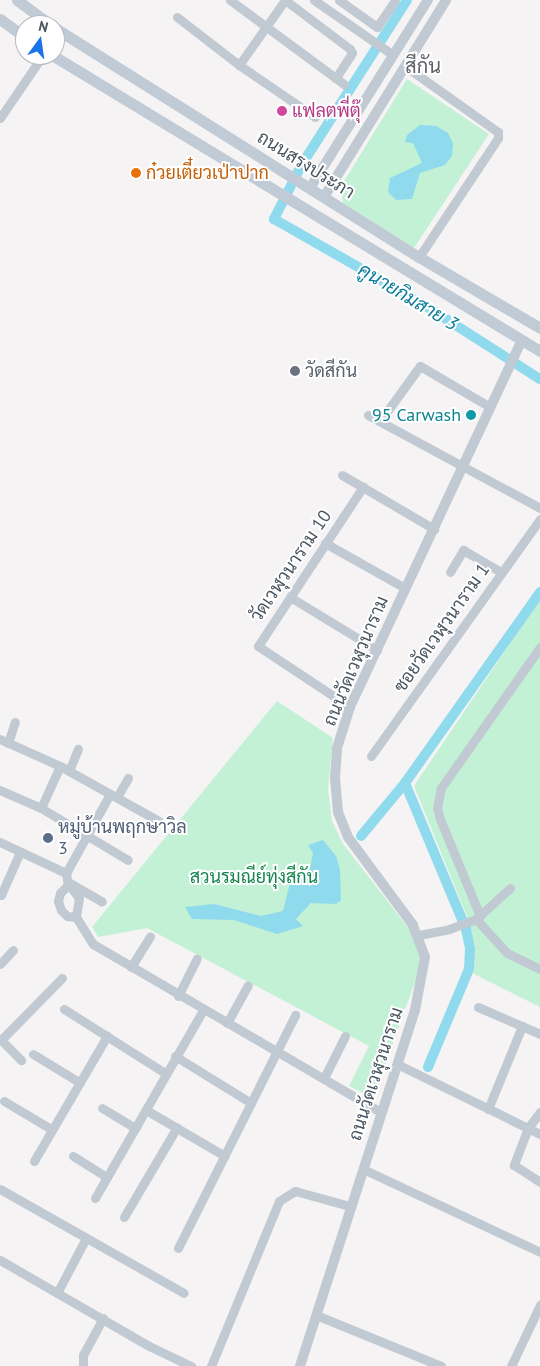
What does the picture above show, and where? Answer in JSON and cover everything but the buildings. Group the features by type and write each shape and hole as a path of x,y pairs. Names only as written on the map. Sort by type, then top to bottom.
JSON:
{"main road":[{"path":"17,0 37,15"},
{"path":"0,19 15,30"},
{"name":"ถนนสรงประภา","path":"65,34 419,257 540,328"},
{"name":"ถนนสรงประภา","path":"65,63 540,351"},
{"path":"166,124 176,105"},
{"path":"296,202 310,188"},
{"path":"314,213 324,197"}],"street":[{"path":"230,0 344,84"},
{"path":"239,65 285,0 347,46 352,53 336,78"},
{"path":"314,0 392,55"},
{"path":"339,0 376,27 396,0"},
{"path":"310,188 428,0"},
{"path":"324,197 446,0"},
{"path":"177,17 239,65 315,117"},
{"path":"0,118 36,65"},
{"path":"405,66 498,132 498,138 419,257"},
{"name":"ถนนวัดเวฬุวนาราม","path":"300,1366 397,1064 423,978 425,957 419,935 348,837 338,812 335,778 337,748 350,707 522,340"},
{"path":"380,421 420,366 490,407"},
{"path":"368,415 540,508"},
{"path":"342,475 434,528"},
{"name":"วัดเวฬุวนาราม 10","path":"350,707 258,646 363,487"},
{"name":"ซอยวัดเวฬุวนาราม 1","path":"371,756 540,519"},
{"path":"325,543 405,588"},
{"path":"450,572 463,550 501,572"},
{"path":"290,597 376,650"},
{"path":"540,647 441,788 437,808 476,918 507,953 540,969"},
{"path":"15,722 4,741 64,768 159,820"},
{"path":"41,808 64,768 78,749"},
{"path":"78,920 68,916 58,901 60,894 89,836 114,796 128,778"},
{"path":"0,802 2,791 41,808 128,860"},
{"path":"0,842 68,880 102,902"},
{"path":"1,895 20,852"},
{"path":"68,880 79,898 78,920 93,944 178,996 381,1112"},
{"path":"419,935 449,930 476,918 510,888"},
{"path":"131,968 150,936"},
{"path":"0,964 13,950"},
{"path":"178,996 197,958"},
{"path":"21,1060 0,1039 62,978"},
{"path":"227,1023 248,985"},
{"path":"478,1007 540,1034"},
{"path":"64,1009 165,1073"},
{"path":"95,1198 146,1110 165,1073 203,1010"},
{"path":"178,1248 295,1014"},
{"path":"488,1109 522,1026"},
{"path":"34,1161 107,1036"},
{"path":"324,1078 345,1036"},
{"path":"34,1054 79,1082"},
{"path":"175,1056 251,1103"},
{"path":"397,1064 540,1134"},
{"path":"4,1101 51,1129"},
{"path":"102,1108 135,1128"},
{"path":"146,1110 225,1156"},
{"path":"540,1112 528,1128 514,1165 540,1182"},
{"path":"124,1217 177,1127"},
{"path":"72,1156 107,1177"},
{"path":"363,1168 540,1252"},
{"path":"0,1189 184,1293"},
{"path":"211,1366 279,1201 295,1191 350,1206"},
{"path":"57,1293 86,1238"},
{"path":"0,1260 191,1366"},
{"path":"511,1366 540,1305"},
{"path":"316,1315 441,1366"},
{"path":"83,1366 83,1355 103,1318"}],"green space":[{"path":"407,79 489,134 414,248 343,203 341,186"},
{"path":"540,599 540,1007 474,974 475,945 466,914 414,786"},
{"name":"สวนรมณีย์ทุ่งสีกัน","path":"277,701 333,738 328,789 332,821 343,844 410,930 420,957 416,979 373,1098 349,1086 369,1046 147,928 98,937 92,927"}],"water":[{"path":"420,125 436,126 448,133 453,143 452,156 445,165 420,173 412,199 396,200 388,192 390,178 422,163 413,143 405,142 407,135"},
{"path":"323,840 336,856 340,870 341,900 336,904 311,903 296,919 303,926 277,934 234,920 192,919 185,907 214,904 261,916 283,911 292,875 299,876 310,869 313,853 308,845"}],"waterway":[{"name":"คูนายกิมสาย 3","path":"407,0 302,164 274,219 421,303 540,379"},
{"path":"428,1067 469,969 470,948 466,929 405,783 540,592"},
{"path":"361,836 405,783"}],"place":[{"name":"แฟลตพี่ตุ๊","path":"282,111"},
{"name":"ก๋วยเตี๋ยวเป่าปาก","path":"136,173"},
{"name":"วัดสีกัน","path":"295,371"},
{"name":"95 Carwash","path":"471,415"},
{"name":"หมู่บ้านพฤกษาวิล 3","path":"48,838"}],"district":[{"name":"สีกัน","path":"423,66"}]}
